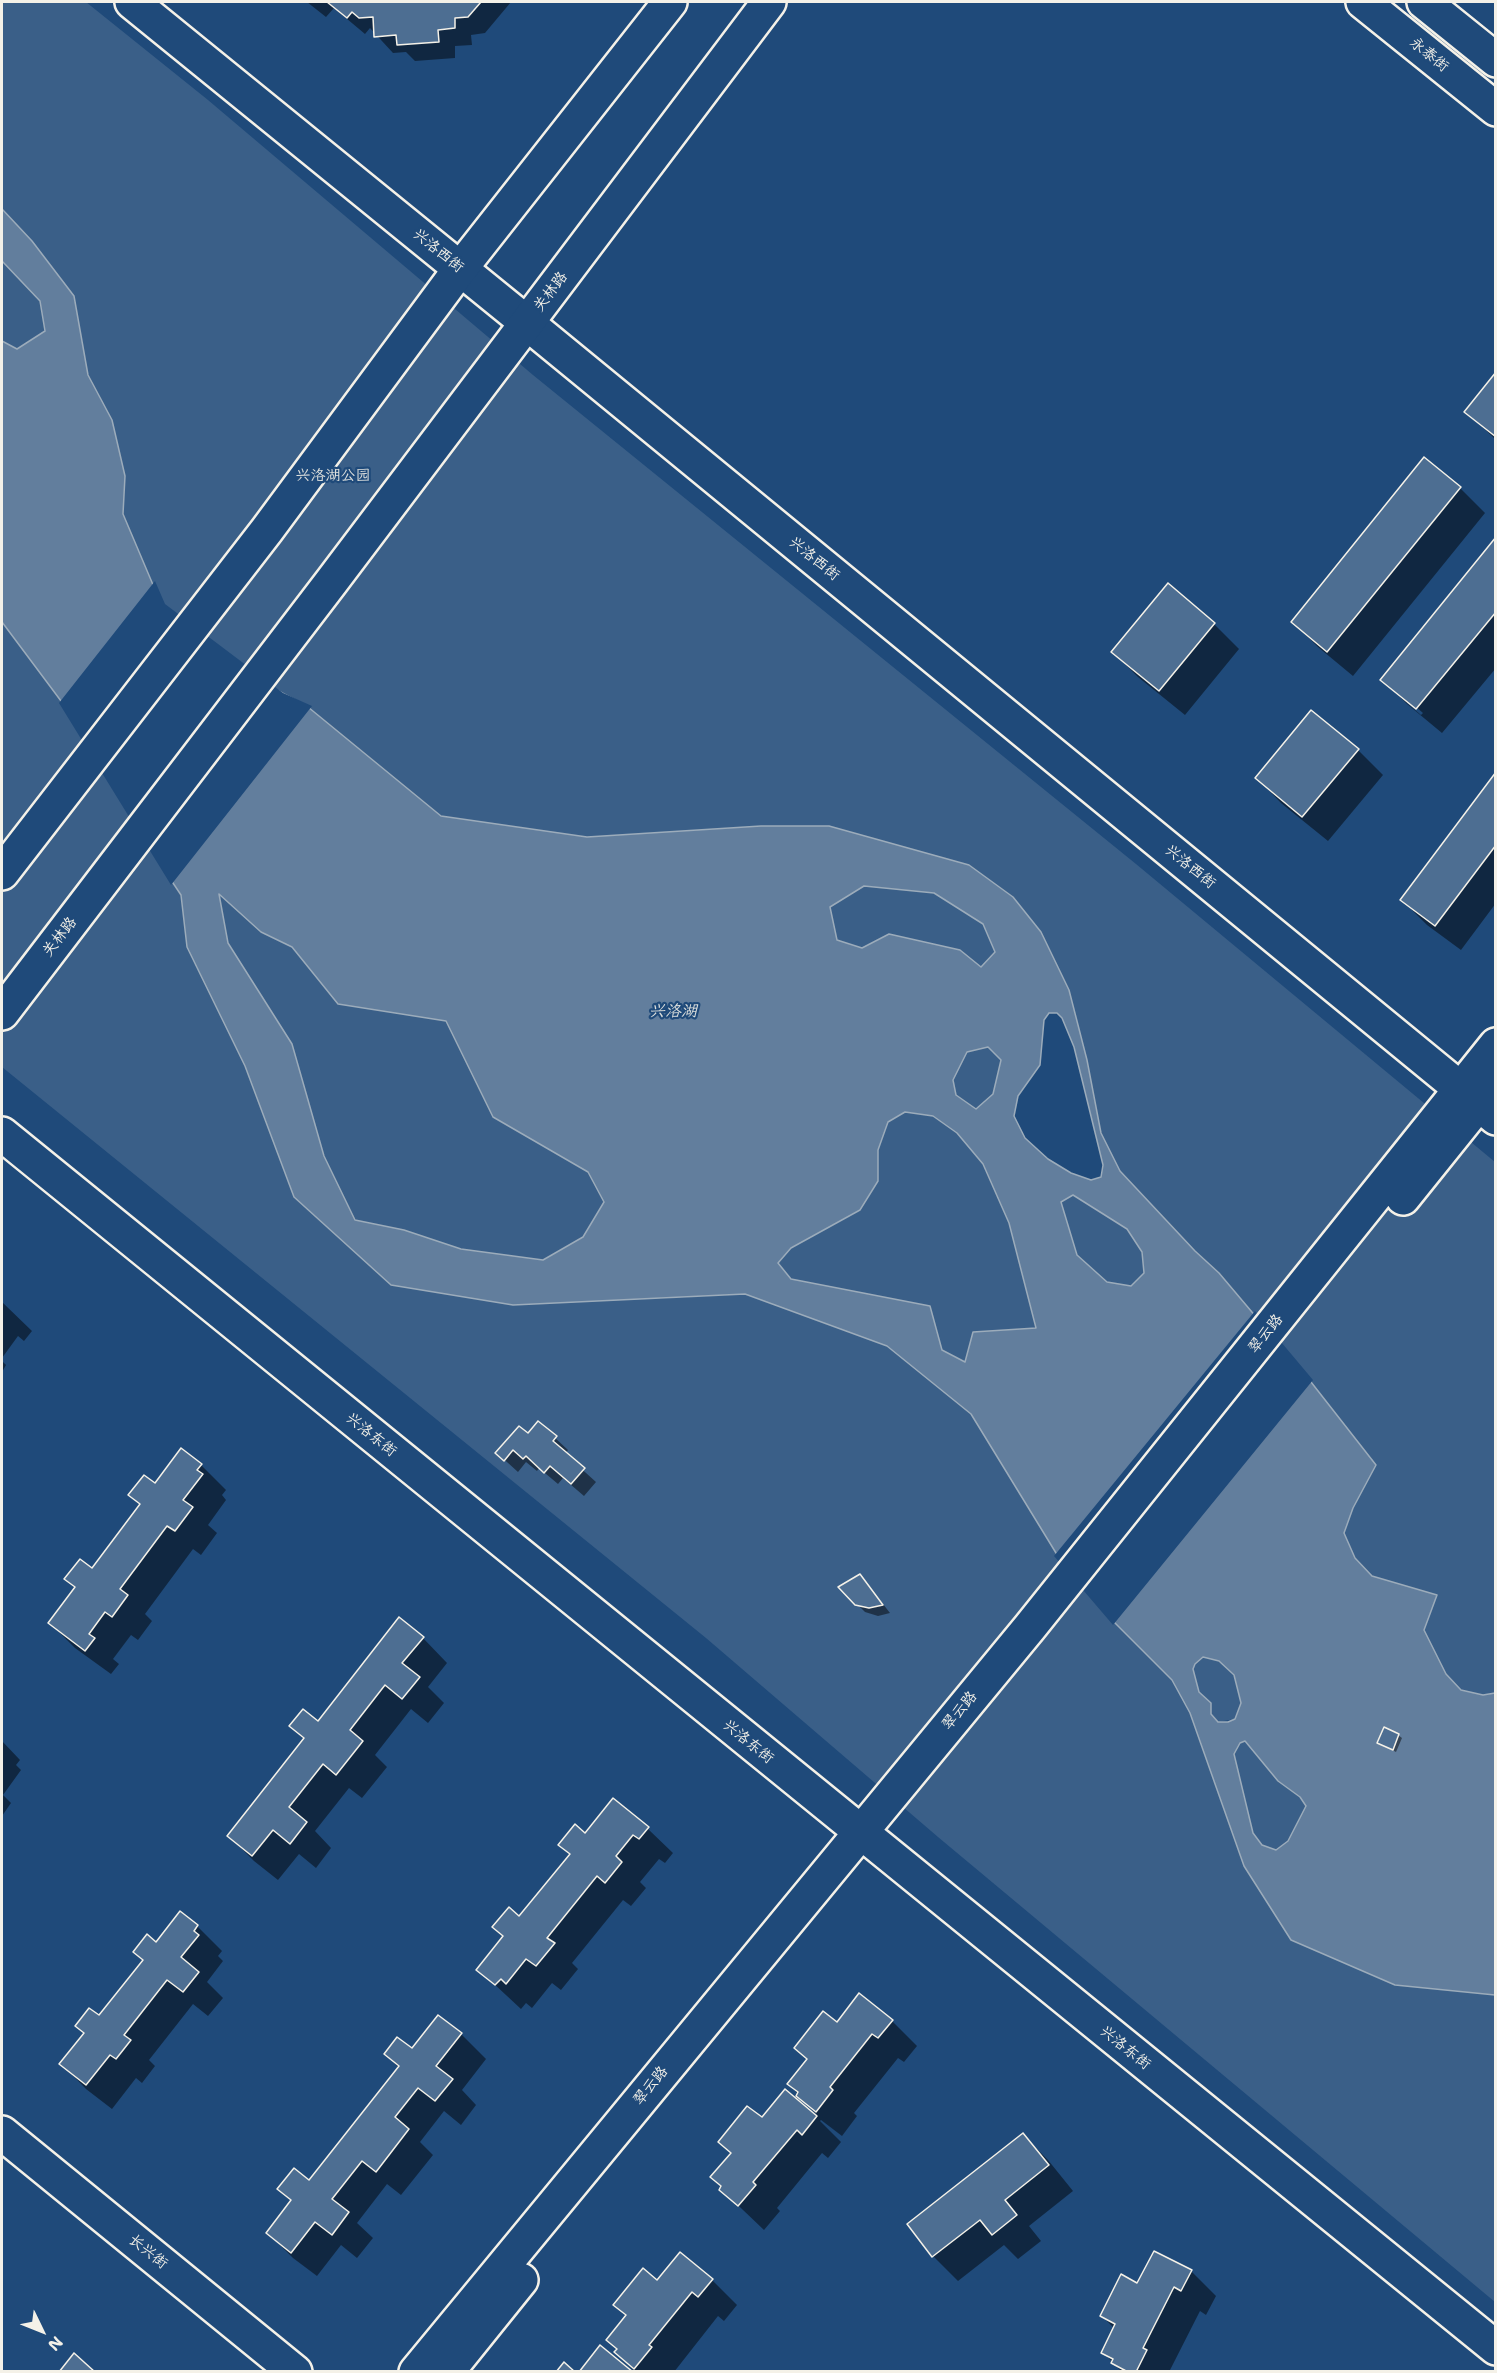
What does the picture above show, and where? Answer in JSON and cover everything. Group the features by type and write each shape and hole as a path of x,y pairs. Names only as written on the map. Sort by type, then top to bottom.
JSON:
{"street":[{"name":"兴洛西街","path":"132,2 533,316 1483,1093"},
{"name":"兴洛西街","path":"160,2 466,262"},
{"path":"2,873 267,530 466,262 670,2"},
{"name":"关林路","path":"2,1013 332,581 769,2"},
{"name":"永泰街","path":"1364,2 1496,109"},
{"path":"1424,2 1496,60"},
{"name":"翠云路","path":"416,2372 1039,1633 1293,1317 1483,1093 1496,1045"},
{"name":"兴洛东街","path":"2,1134 1494,2372"},
{"name":"兴洛东街","path":"2,1157 861,1846 1496,2348"},
{"name":"翠云路","path":"447,2372 861,1846"},
{"name":"长兴街","path":"2,2133 295,2372"},
{"name":"长兴街","path":"2,2159 262,2372"}],"green space":[{"name":"兴洛湖公园","path":"2,2 86,2 208,100 533,375 1136,864 1495,1162 1495,1693 1483,1695 1461,1690 1446,1674 1424,1630 1436,1595 1372,1576 1355,1558 1344,1533 1353,1508 1376,1465 1311,1382 1219,1273 1195,1251 1120,1171 1101,1133 1087,1060 1069,990 1041,932 829,826 761,826 587,837 441,816 308,707 282,695 162,606 123,514 125,476 112,421 88,375 74,296 32,241 2,209"},
{"path":"2,261 40,301 45,331 16,349 2,341"},
{"path":"2,622 61,701 181,895 187,947 245,1066 294,1197 391,1285 655,1299 745,1294 887,1346 971,1414 1056,1553 1114,1622 1172,1680 1190,1713 1244,1866 1395,1985 1495,1995 1495,2302 938,1837 706,1638 2,1067"},
{"path":"864,886 934,893 984,924 995,952 981,967 960,950 889,934 862,948 837,940 830,907"},
{"path":"219,893 261,932 292,947 338,1004 446,1020 493,1117 588,1172 604,1202 583,1237 543,1260 461,1249 404,1230 355,1220 324,1156 292,1044 228,943"},
{"path":"987,1047 1001,1060 993,1094 976,1109 956,1095 953,1080 967,1052"},
{"path":"905,1112 933,1116 957,1133 983,1164 1009,1223 1036,1328 973,1332 965,1362 942,1350 930,1306 791,1279 778,1263 791,1248 861,1210 878,1181 878,1150 888,1122"},
{"path":"1073,1195 1127,1229 1142,1252 1144,1273 1131,1286 1107,1282 1077,1255 1061,1202"},
{"path":"1202,1657 1219,1661 1234,1676 1241,1703 1235,1719 1218,1722 1211,1714 1211,1703 1199,1692 1193,1669"},
{"path":"1245,1741 1278,1781 1300,1797 1306,1806 1288,1841 1276,1850 1262,1845 1253,1833 1234,1754 1240,1743"}],"water":[{"name":"兴洛湖","path":"2,209 32,241 74,296 88,375 112,420 125,476 123,514 162,606 262,682 308,707 441,816 587,837 761,826 829,826 969,865 1013,897 1041,932 1069,990 1087,1060 1101,1133 1120,1171 1195,1251 1219,1273 1311,1382 1376,1465 1353,1508 1344,1533 1355,1558 1372,1576 1437,1595 1424,1630 1446,1674 1461,1690 1483,1695 1495,1693 1495,1995 1395,1985 1291,1940 1244,1866 1190,1713 1172,1680 1114,1622 1056,1553 971,1414 887,1346 745,1294 513,1305 391,1285 294,1197 245,1066 187,947 181,895 61,701 2,622 2,341 17,349 45,331 40,301 2,261","holes":["864,886 934,893 983,924 995,952 981,967 960,950 889,934 862,948 837,940 830,907","219,894 261,932 292,947 338,1004 446,1021 493,1117 588,1172 604,1202 583,1237 543,1260 461,1249 404,1230 355,1220 324,1156 292,1044 228,943","1049,1013 1057,1013 1062,1018 1074,1047 1103,1165 1101,1177 1091,1180 1071,1173 1048,1159 1025,1138 1014,1116 1018,1096 1040,1065 1044,1020","988,1047 1001,1060 993,1094 976,1109 956,1095 953,1080 967,1052","905,1112 933,1116 957,1133 983,1164 1009,1223 1036,1328 973,1332 965,1362 942,1350 930,1306 791,1279 778,1263 791,1248 860,1210 878,1181 878,1150 888,1122","1073,1195 1127,1229 1142,1252 1144,1273 1131,1286 1107,1282 1077,1255 1061,1202","1203,1657 1219,1661 1234,1675 1241,1703 1235,1719 1218,1722 1211,1714 1211,1703 1199,1692 1193,1669","1245,1741 1278,1781 1300,1797 1306,1806 1288,1841 1276,1850 1262,1845 1253,1833 1234,1754 1240,1743"]}],"pier":[{"path":"155,581 165,604 283,693 312,706 171,885 59,703"},
{"path":"1255,1311 1313,1380 1113,1625 1054,1556"}],"building":[{"path":"327,2 481,2 468,17 455,18 455,28 438,30 439,42 397,45 396,35 374,37 373,17 359,18 352,12 347,18"},
{"path":"1496,372 1496,437 1464,412"},
{"path":"1424,457 1461,487 1327,652 1291,622"},
{"path":"1496,537 1496,612 1416,709 1380,680"},
{"path":"1168,583 1215,623 1159,691 1111,652"},
{"path":"1311,710 1359,749 1302,817 1255,778"},
{"path":"1496,772 1496,845 1435,926 1400,900"},
{"path":"538,1421 557,1436 553,1441 585,1468 571,1484 550,1466 544,1473 526,1456 523,1459 513,1450 504,1461 495,1453 519,1426 528,1433"},
{"path":"181,1448 202,1464 197,1470 203,1474 183,1500 193,1507 175,1531 167,1526 120,1589 128,1595 112,1617 105,1612 89,1634 95,1638 85,1651 48,1623 75,1587 64,1579 80,1559 92,1568 140,1504 128,1495 144,1475 155,1483"},
{"path":"860,1574 883,1605 869,1608 855,1605 838,1587"},
{"path":"399,1617 424,1637 402,1663 420,1677 402,1699 385,1685 350,1730 363,1741 336,1775 323,1764 289,1807 307,1822 290,1844 273,1830 252,1856 227,1836 304,1738 289,1726 303,1709 318,1721"},
{"path":"1384,1727 1399,1734 1393,1750 1377,1743"},
{"path":"613,1798 649,1827 639,1839 633,1835 616,1856 622,1862 605,1883 597,1876 547,1938 555,1943 536,1966 526,1959 506,1984 501,1979 495,1985 476,1970 503,1936 492,1927 509,1907 519,1916 570,1854 558,1845 575,1824 585,1833"},
{"path":"180,1911 198,1925 194,1931 199,1935 181,1957 199,1972 183,1992 167,1980 124,2035 131,2040 116,2059 110,2055 86,2085 59,2064 84,2033 75,2026 89,2008 99,2015 143,1960 133,1952 147,1934 156,1942"},
{"path":"859,1993 893,2020 878,2038 872,2034 830,2087 833,2090 816,2112 796,2096 798,2092 787,2084 807,2059 794,2048 823,2011 837,2022"},
{"path":"438,2015 462,2033 436,2066 453,2079 435,2101 418,2088 395,2117 409,2129 376,2172 362,2161 332,2199 349,2212 332,2235 315,2222 291,2253 266,2233 291,2200 277,2189 294,2168 309,2180 399,2066 384,2054 397,2037 412,2048"},
{"path":"785,2089 817,2116 802,2135 797,2130 753,2182 756,2185 738,2206 719,2190 721,2186 710,2177 731,2153 718,2142 747,2106 762,2117"},
{"path":"1023,2133 1049,2165 1005,2200 1017,2215 992,2235 980,2220 932,2257 907,2224"},
{"path":"1154,2251 1192,2270 1181,2291 1174,2287 1143,2348 1147,2350 1136,2372 1128,2372 1111,2363 1113,2359 1101,2353 1115,2324 1100,2316 1121,2274 1137,2283"},
{"path":"680,2252 713,2279 698,2297 692,2292 649,2345 652,2347 634,2369 614,2352 617,2349 606,2340 626,2315 613,2305 643,2268 657,2280"},
{"path":"600,2345 633,2372 579,2372"},
{"path":"74,2353 95,2372 59,2372"},
{"path":"564,2362 575,2372 556,2372"}]}
